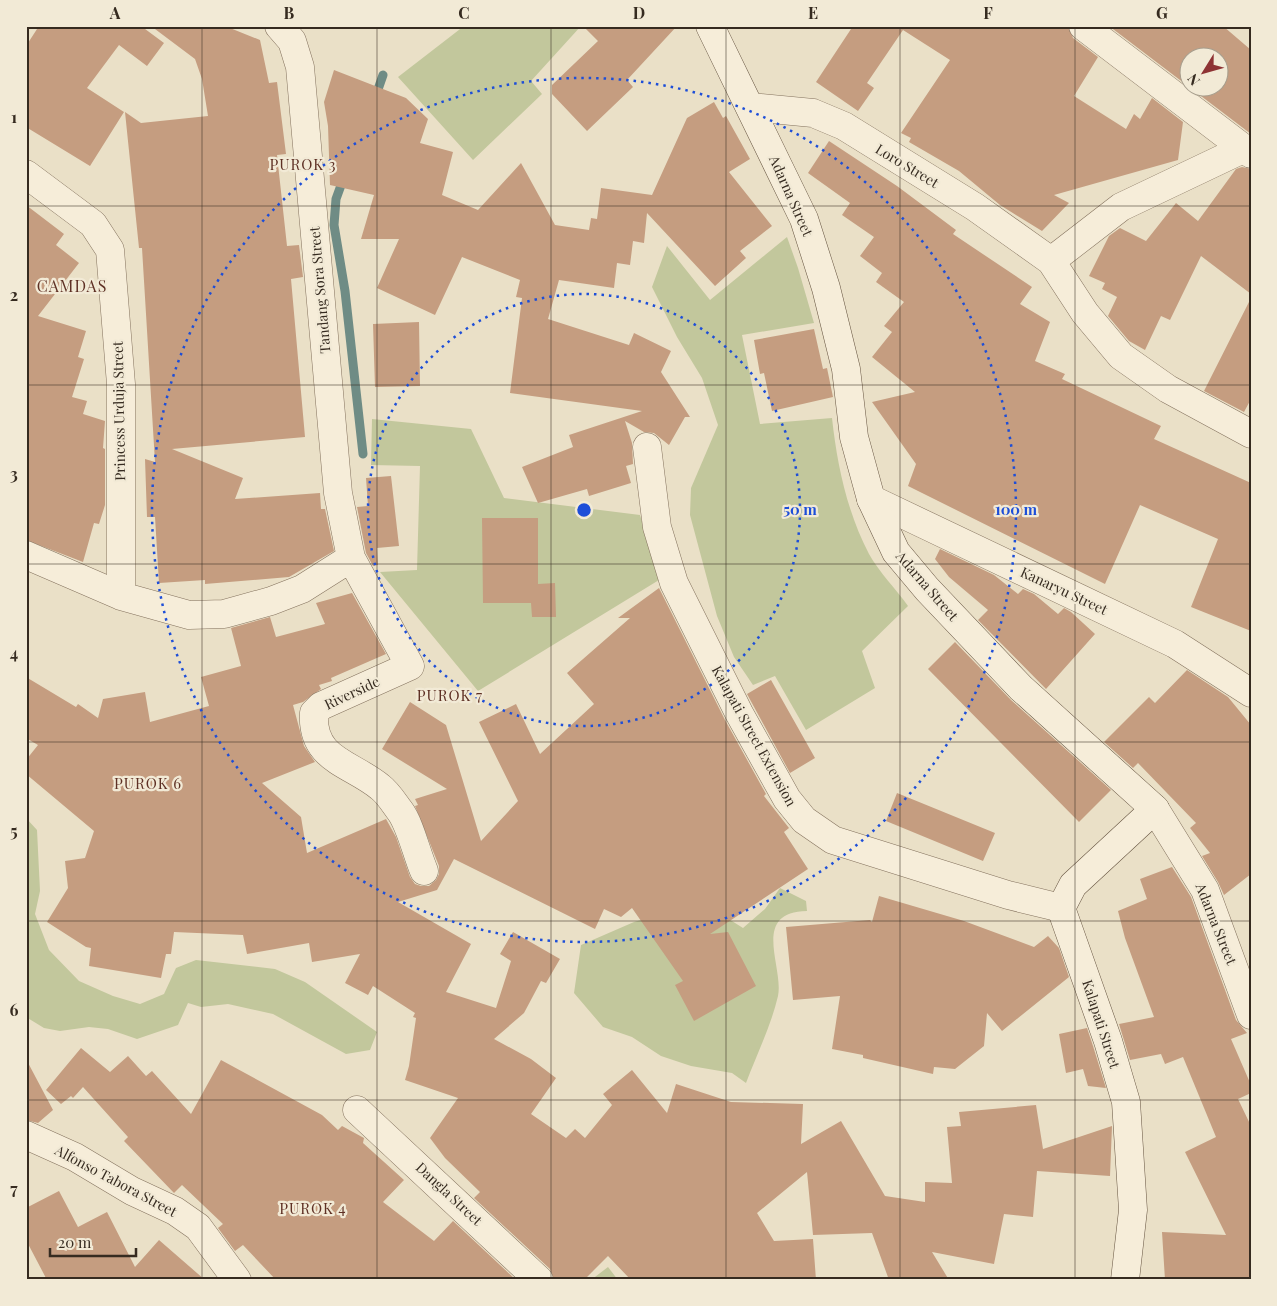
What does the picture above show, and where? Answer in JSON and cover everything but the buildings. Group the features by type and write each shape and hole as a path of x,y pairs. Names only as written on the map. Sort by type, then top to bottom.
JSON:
{"street":[{"name":"Tandang Sora Street","path":"279,26 292,41 300,67 338,493 351,558"},
{"name":"Adarna Street","path":"710,26 804,220 826,288 846,369 854,437 871,499 896,552 927,589 1021,688 1155,808 1205,890 1251,1015"},
{"path":"1051,261 1121,206 1247,152 1083,26"},
{"name":"Loro Street","path":"750,106 813,113 844,126 975,207 1051,261 1086,313 1121,356 1168,389 1251,434"},
{"name":"Princess Urduja Street","path":"26,174 93,224 110,250 121,384 121,596"},
{"name":"Kalapati Street Extension","path":"646,447 657,527 674,583 744,722 787,799 804,820 833,840 1008,895 1061,908"},
{"name":"Kanaryu Street","path":"871,499 1176,644 1251,693"},
{"path":"26,555 121,596 189,615 224,614 271,601 302,589 351,558"},
{"name":"Riverside","path":"351,558 410,666 321,706 314,713 313,725 320,746 331,756 381,788 402,813 424,872"},
{"path":"1061,908 1073,886 1155,808"},
{"name":"Kalapati Street","path":"1061,908 1105,1032 1126,1102 1133,1210 1125,1280"},
{"name":"Dangla Street","path":"356,1110 539,1280"},
{"name":"Alfonso Tabora Street","path":"26,1135 75,1158 132,1191 175,1211 190,1221 198,1227 237,1280"}],"green space":[{"path":"464,26 581,26 531,81 542,94 473,160 398,77"},
{"path":"787,237 814,323 742,335 760,424 832,418 844,488 861,538 873,561 908,606 862,651 875,688 806,730 775,676 753,685 734,657 717,616 690,515 691,488 718,425 702,378 677,337 652,287 667,246 710,300"},
{"path":"372,419 471,429 504,498 640,515 659,580 478,691 380,572 417,570 420,466 371,465"},
{"path":"26,818 37,830 40,891 35,914 49,950 79,981 113,996 140,1004 164,994 176,968 196,960 275,969 305,982 377,1032 370,1050 346,1054 273,1014 228,1004 201,1007 188,1003 178,1025 137,1039 108,1029 89,1027 60,1031 44,1028 26,1017"},
{"path":"780,888 806,901 807,911 790,914 779,921 774,931 773,943 779,984 778,996 768,1029 746,1083 732,1073 691,1066 661,1056 632,1037 603,1027 574,993 581,945 634,922 699,903 743,928 765,909"},
{"path":"608,1267 618,1280 591,1280"}],"waterway":[{"path":"375,98 383,75"},
{"path":"344,177 336,199 334,225 345,291 363,454"}],"district":[{"name":"PUROK 3","path":"303,165"},
{"name":"CAMDAS","path":"72,286"},
{"name":"PUROK 7","path":"450,696"},
{"name":"PUROK 6","path":"148,784"},
{"name":"PUROK 4","path":"313,1209"}]}
